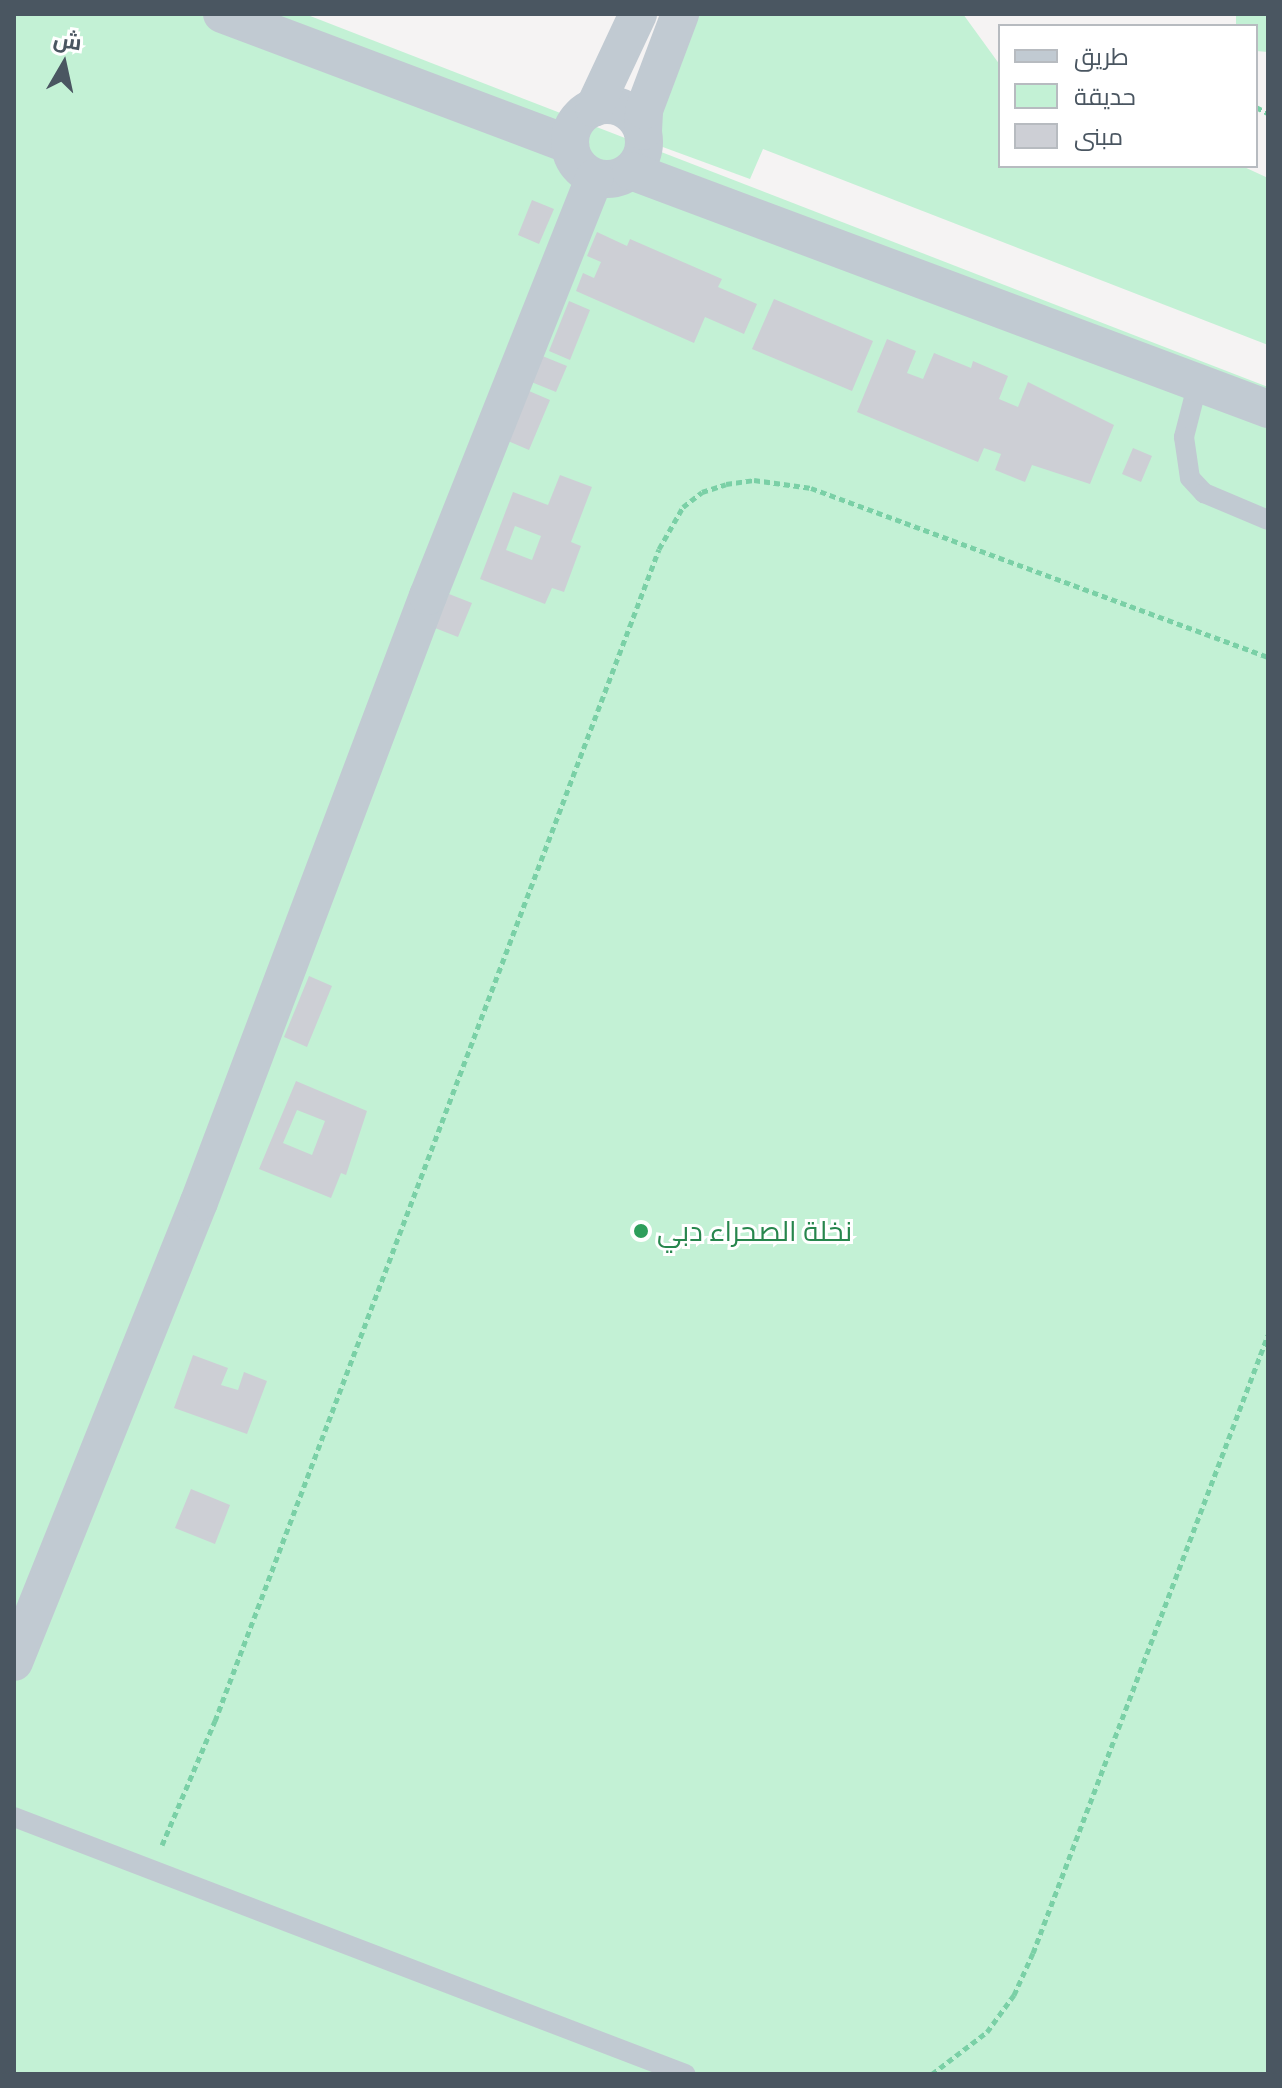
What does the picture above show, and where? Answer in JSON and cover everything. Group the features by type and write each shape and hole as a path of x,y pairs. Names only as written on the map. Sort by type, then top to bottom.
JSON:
{"street":[{"path":"222,14 570,145"},
{"path":"594,108 638,14"},
{"path":"643,131 623,109 594,108 580,116 570,145 574,159 594,178 615,179 631,171 640,160 643,131 644,110 680,14"},
{"path":"631,171 1268,409"},
{"path":"14,1662 199,1202 428,596 594,178"}],"lane":[{"path":"1198,382 1184,437 1190,478 1204,493 1268,520"},
{"path":"14,1817 685,2074"}],"path":[{"path":"151,1868 215,1721 659,549 683,507 702,492 726,484 754,480 811,488 1268,657"},
{"path":"932,2074 987,2032 1014,1995 1033,1953 1268,1335"}],"green space":[{"name":"نخلة الصحراء دبي","path":"14,14 305,14 1268,387 1268,2074 14,2074"},
{"path":"696,14 963,14 998,62 998,168 1246,168 1268,178 1268,345 763,149 750,179 660,146 648,127"},
{"path":"1236,14 1268,14 1268,52 1258,51 1258,24 1236,24"}],"building":[{"path":"532,200 554,209 539,244 518,235"},
{"path":"597,232 627,246 630,239 722,279 718,287 757,304 744,334 705,317 694,343 576,291 583,273 594,278 601,262 587,256"},
{"path":"774,299 873,341 852,391 752,349"},
{"path":"569,301 590,310 570,360 549,351"},
{"path":"887,339 916,351 907,373 923,379 934,353 971,368 973,361 1008,376 999,399 1018,407 1028,382 1114,425 1090,484 1032,465 1025,482 995,470 1001,454 984,448 978,462 857,412"},
{"path":"535,353 567,366 556,392 524,379"},
{"path":"522,388 550,400 529,450 501,438"},
{"path":"1133,448 1152,456 1141,482 1122,474"},
{"path":"560,475 592,487 571,542 581,546 564,592 552,588 545,604 480,579 513,492 548,505","holes":["515,526 541,536 532,560 506,550"]},
{"path":"449,594 472,603 458,637 435,628"},
{"path":"309,976 332,986 307,1047 284,1037"},
{"path":"296,1081 367,1111 346,1175 341,1173 331,1198 259,1169","holes":["297,1110 325,1121 312,1155 283,1143"]},
{"path":"193,1355 228,1368 221,1385 238,1390 244,1372 267,1381 247,1434 174,1408"},
{"path":"191,1489 230,1505 215,1544 175,1528"}],"place":[{"name":"نخلة الصحراء دبي","path":"641,1231"}]}
